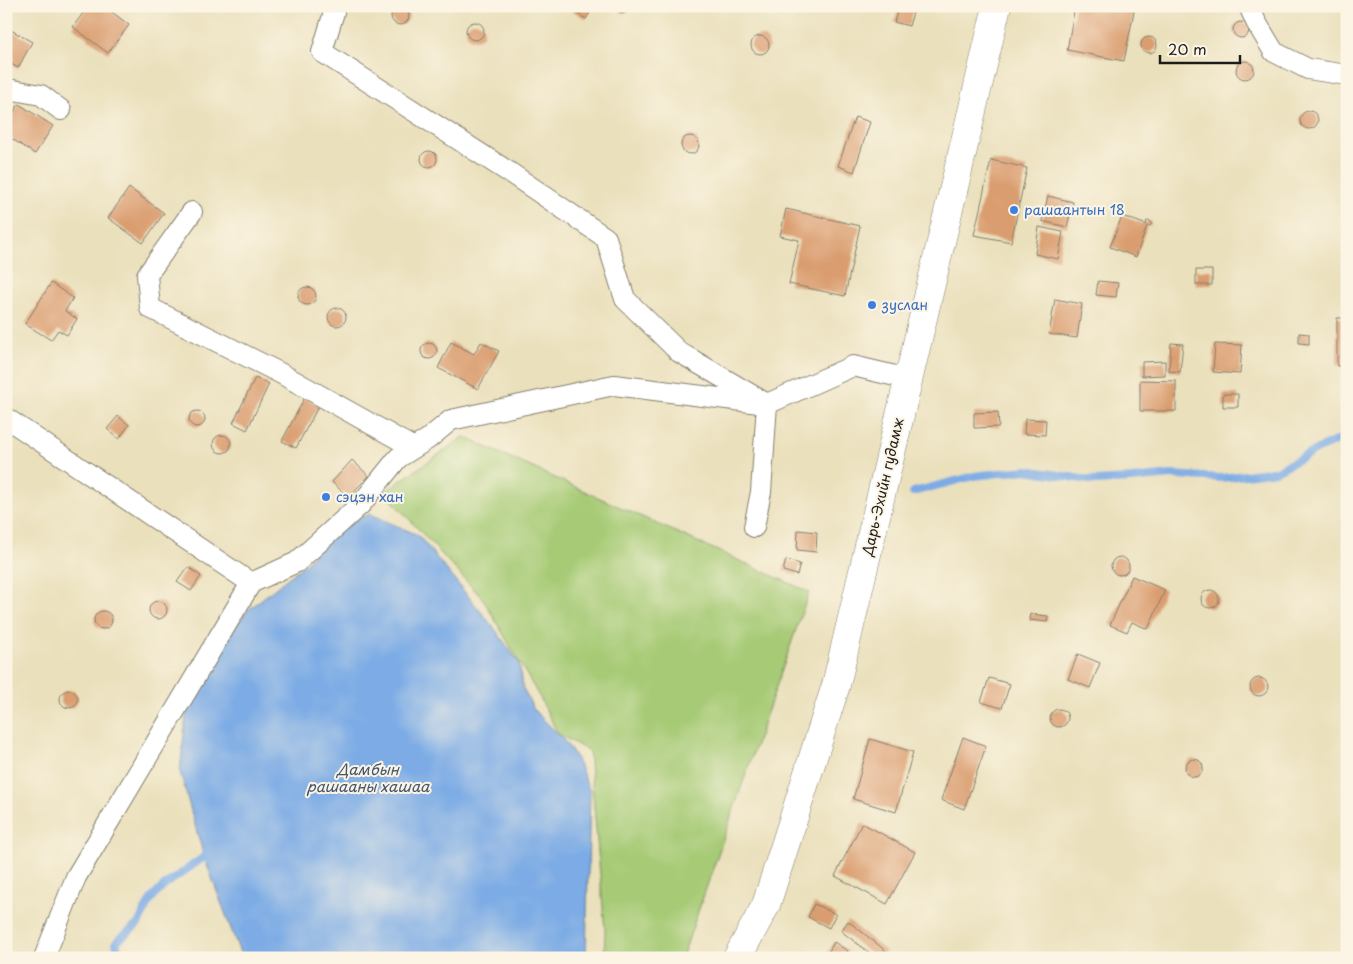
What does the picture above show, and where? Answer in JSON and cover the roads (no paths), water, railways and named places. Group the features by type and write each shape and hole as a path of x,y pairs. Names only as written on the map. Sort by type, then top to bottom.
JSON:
{"main road":[{"name":"Дарь-Эхийн гудамж","path":"737,958 766,905 836,685 997,6"}],"street":[{"path":"332,6 334,12 322,52 512,174 606,238 624,299 679,352 767,404"},
{"path":"1249,6 1274,52 1308,69 1347,74"},
{"path":"6,90 41,96 61,110"},
{"path":"192,212 147,275 150,308 280,373 414,448"},
{"path":"44,958 76,877 252,583 297,562 361,504 398,458 428,439 451,420 614,385 767,404 853,366 908,379"},
{"path":"754,528 762,482 767,404"},
{"path":"6,418 252,583"}],"water":[{"name":"Дамбын рашааны хашаа","path":"370,514 418,535 495,629 519,663 523,688 534,710 563,739 577,759 590,792 586,958 242,958 204,857 180,772 186,714 210,664 247,611 305,564 339,526"}],"waterway":[{"path":"913,492 974,476 1026,470 1095,481 1172,475 1222,478 1276,471 1347,436"},
{"path":"119,958 116,942 138,924 151,899 165,885 204,857 212,862"}],"place":[{"name":"рашаантын 18","path":"1014,210"},
{"name":"зуслан","path":"872,305"},
{"name":"сэцэн хан","path":"326,497"}]}
